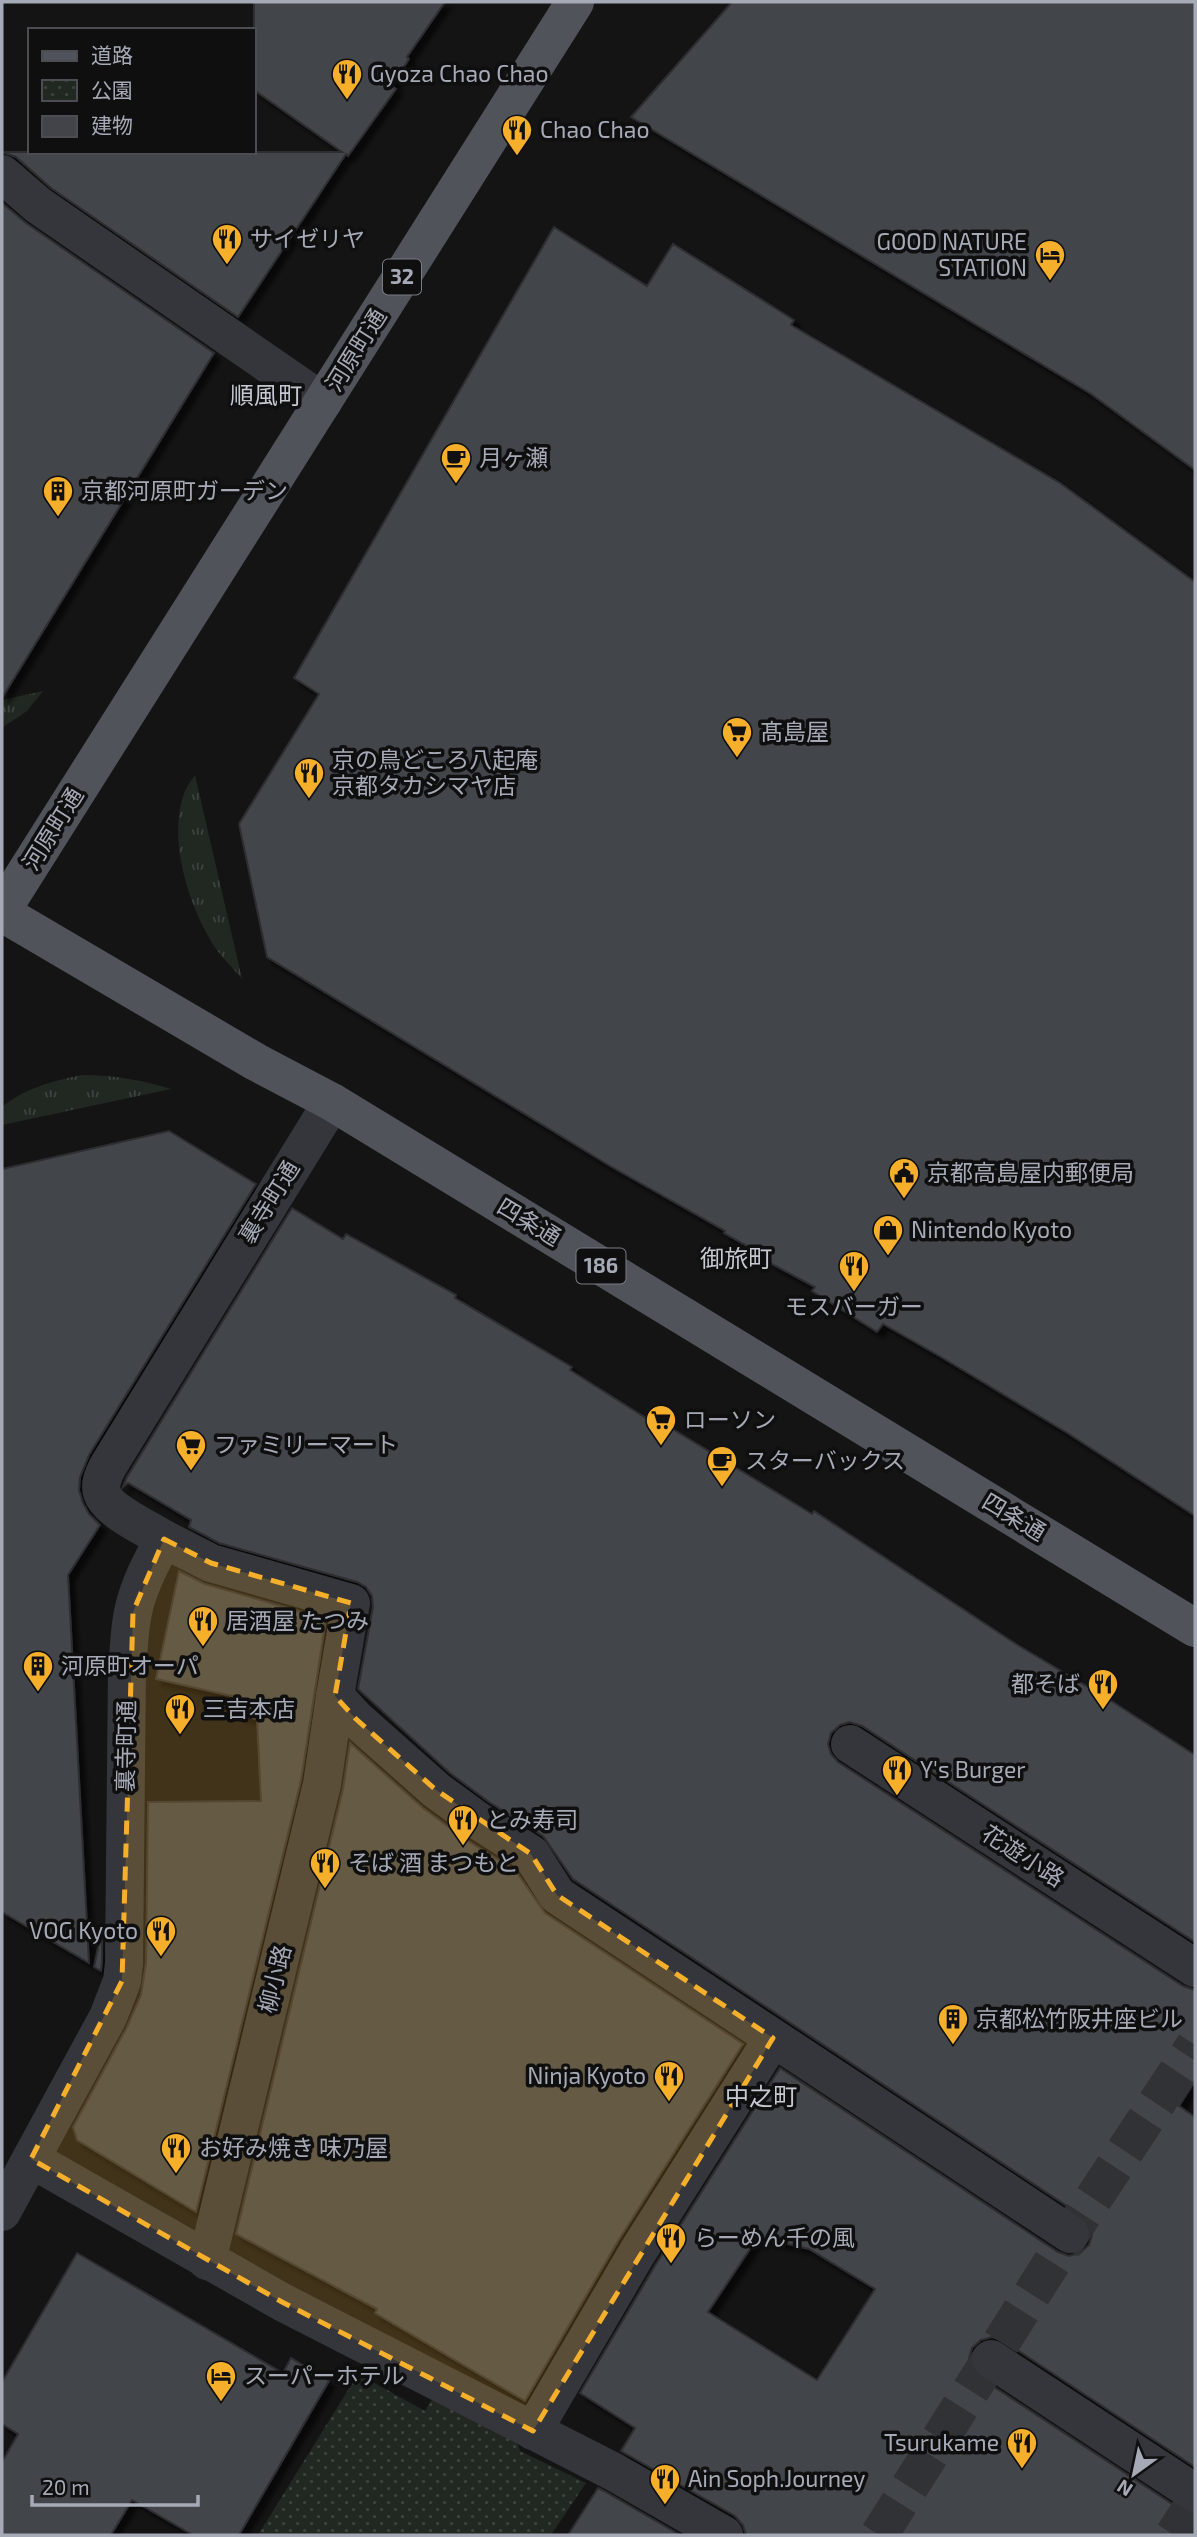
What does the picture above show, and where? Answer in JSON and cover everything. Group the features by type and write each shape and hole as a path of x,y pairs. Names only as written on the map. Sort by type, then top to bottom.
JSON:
{"main road":[{"name":"河原町通","path":"2,911 575,2"},
{"name":"四条通","path":"2,911 256,1062 332,1102 1195,1628"}],"street":[{"path":"2,174 49,213 323,402"},
{"name":"裏寺町通","path":"2,2212 107,2017 122,1981 127,1669 138,1595 163,1539 112,1507 102,1494 101,1482 122,1443 332,1102"},
{"name":"柳小路","path":"163,1539 211,1563 351,1603 322,1784 207,2261"},
{"path":"335,1696 356,1719 436,1790 531,1854 557,1895 1070,2234"},
{"name":"花遊小路","path":"850,1744 1195,1968"},
{"path":"533,2431 637,2253 773,2038"},
{"path":"32,2159 207,2261 614,2472 724,2535"},
{"path":"991,2359 1195,2493"}],"highlighted area":[{"path":"164,1539 211,1563 351,1603 335,1696 356,1719 436,1790 531,1854 557,1895 773,2038 533,2431 282,2302 31,2159 122,1981 133,1612"}],"green space":[{"path":"43,691 27,711 2,728 2,700"},
{"path":"195,775 242,979 207,934 184,875 178,832 179,812 185,791"},
{"path":"82,1075 127,1079 171,1089 2,1125 2,1107 11,1100 40,1086"},
{"path":"358,2374 425,2411 434,2396 516,2437 520,2451 586,2483 551,2535 258,2535"}],"building":[{"path":"254,2 445,2 407,57 409,59 392,86 396,89 348,156 346,154 238,317 51,188 16,157 2,152 342,152 256,91"},
{"name":"GOOD NATURE STATION","path":"732,2 1195,2 1195,470 1091,394 631,117"},
{"name":"京都河原町ガーデン","path":"2,203 26,223 214,353 2,698"},
{"name":"髙島屋","path":"554,227 647,286 673,244 794,320 791,325 1060,483 1195,582 1195,1516 1069,1434 941,1357 883,1324 877,1332 812,1291 815,1287 768,1262 770,1259 724,1233 725,1231 610,1166 267,957 239,824 319,694 294,678"},
{"path":"169,1131 256,1184 89,1455 80,1477 79,1490 83,1503 100,1525 68,1575 89,1963 2,1912 2,1169"},
{"path":"292,1208 343,1239 346,1234 456,1295 455,1298 572,1367 570,1370 654,1423 656,1419 812,1514 814,1511 1016,1644 1195,1755 1195,1942 862,1726 850,1722 840,1725 831,1733 828,1744 831,1754 838,1762 1183,1986 1195,1990 1195,2081 1179,2106 1195,2117 1195,2467 1002,2340 992,2337 981,2340 972,2348 969,2358 972,2369 979,2377 1183,2511 1195,2515 1195,2535 746,2535 743,2525 735,2516 621,2451 635,2428 580,2393 656,2264 780,2068 1058,2252 1069,2256 1080,2253 1089,2245 1092,2235 1090,2225 1082,2216 573,1879 543,1836 489,1802 450,1773 358,1689 373,1607 372,1596 366,1587 357,1582 219,1543 189,1527 191,1520 128,1483 123,1487","holes":["758,2237 809,2249 875,2289 817,2380 708,2312"]},
{"path":"179,1571 205,1584 326,1619 301,1780 196,2212 77,2140 73,2127 127,2027 141,1995 146,1963 148,1802 261,1801 257,1719 241,1716 245,1699 156,1679"},
{"path":"350,1743 423,1808 465,1839 515,1870 545,1913 743,2044 618,2241 525,2401 375,2313 377,2309 236,2234 343,1789"},
{"path":"102,1929 102,1962 101,1971 94,1967"},
{"path":"77,2253 283,2373 291,2358 329,2381 239,2535 193,2535 132,2500 111,2535 2,2535 2,2462 18,2434 2,2424 2,2382"},
{"path":"598,2488 604,2491 680,2535 568,2535"}],"tunnel":[{"path":"879,2535 1070,2234 1195,2045"},
{"path":"1174,2535 1195,2502"}],"place":[{"name":"Gyoza Chao Chao","path":"347,101"},
{"name":"Chao Chao","path":"517,157"},
{"name":"サイゼリヤ","path":"227,266"},
{"name":"GOOD NATURE STATION","path":"1050,282"},
{"name":"月ヶ瀬","path":"456,485"},
{"name":"京都河原町ガーデン","path":"58,518"},
{"name":"髙島屋","path":"737,759"},
{"name":"京の鳥どころ八起庵 京都タカシマヤ店","path":"309,800"},
{"name":"京都高島屋内郵便局","path":"904,1200"},
{"name":"Nintendo Kyoto","path":"888,1257"},
{"name":"モスバーガー","path":"854,1293"},
{"name":"ローソン","path":"661,1447"},
{"name":"ファミリーマート","path":"191,1472"},
{"name":"スターバックス","path":"722,1488"},
{"name":"居酒屋 たつみ","path":"203,1648"},
{"name":"河原町オーパ","path":"38,1693"},
{"name":"都そば","path":"1103,1711"},
{"name":"三吉本店","path":"180,1736"},
{"name":"Y's Burger","path":"897,1797"},
{"name":"とみ寿司","path":"463,1847"},
{"name":"そば 酒 まつもと","path":"325,1890"},
{"name":"VOG Kyoto","path":"161,1958"},
{"name":"京都松竹阪井座ビル","path":"953,2046"},
{"name":"Ninja Kyoto","path":"669,2103"},
{"name":"お好み焼き 味乃屋","path":"176,2175"},
{"name":"らーめん千の風","path":"671,2265"},
{"name":"スーパーホテル","path":"221,2403"},
{"name":"Tsurukame","path":"1022,2470"},
{"name":"Ain Soph.Journey","path":"665,2506"}],"district":[{"name":"順風町","path":"266,396"},
{"name":"御旅町","path":"736,1259"},
{"name":"中之町","path":"761,2097"}]}
